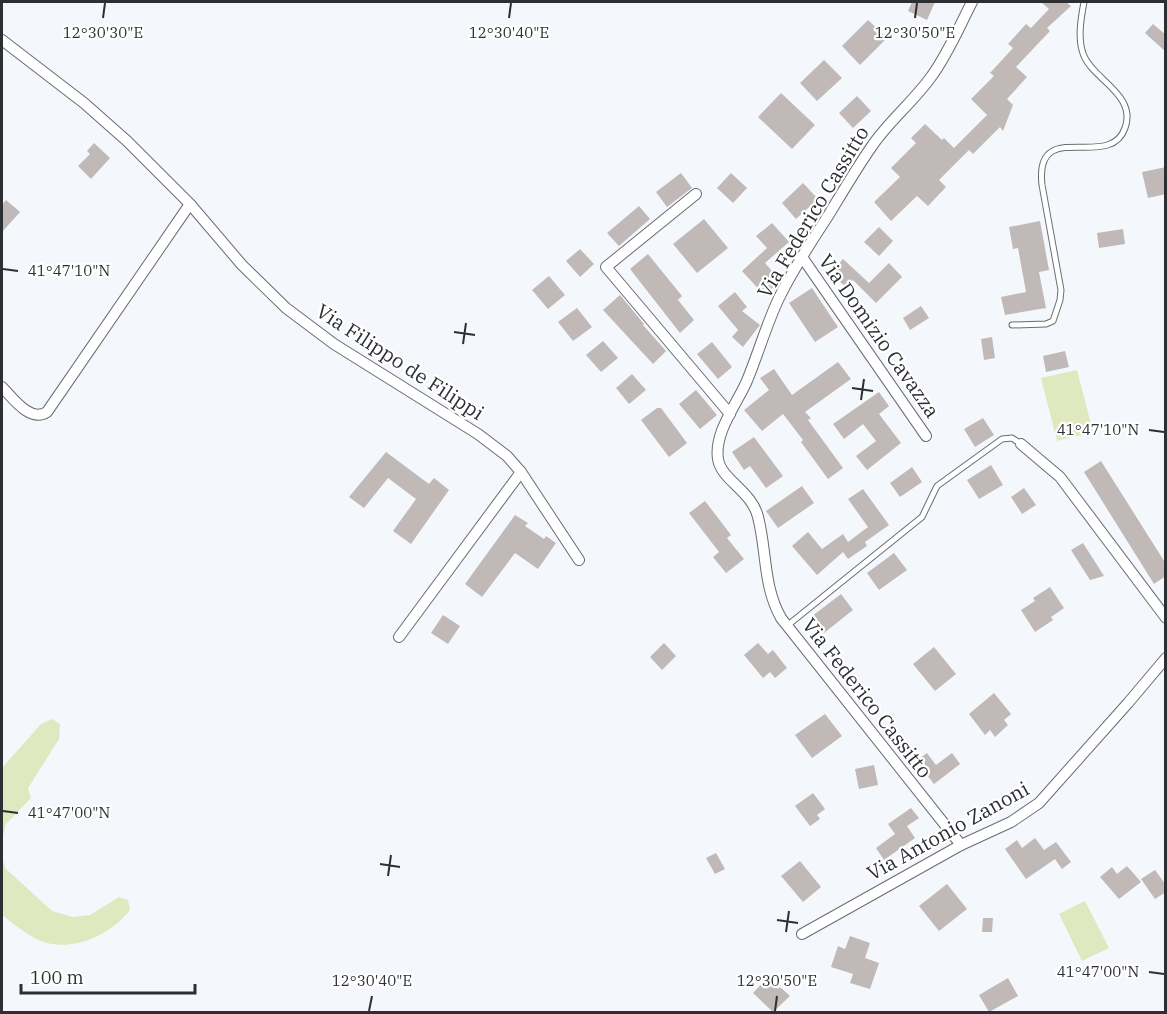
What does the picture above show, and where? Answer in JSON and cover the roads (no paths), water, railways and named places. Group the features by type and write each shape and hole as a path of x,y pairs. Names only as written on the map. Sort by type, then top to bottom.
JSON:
{"street":[{"name":"Via Federico Cassitto","path":"961,845 777,611 769,592 757,512 744,492 723,471 718,459 719,441 746,383 779,298 802,257 877,139 932,77 972,2"},
{"name":"Via Filippo de Filippi","path":"2,40 107,122 190,204 242,265 286,308 342,349 483,437 507,456 521,472 579,560"},
{"path":"696,194 606,267 730,414"},
{"path":"2,387 31,414 40,415 47,412 190,204"},
{"name":"Via Domizio Cavazza","path":"802,257 926,436"},
{"path":"1021,444 1060,477 1166,618"},
{"path":"399,637 521,472"},
{"name":"Via Antonio Zanoni","path":"802,934 961,845 1011,822 1039,803 1166,658"}],"lane":[{"path":"1012,325 1046,324 1053,321 1060,300 1061,290 1042,185 1045,160 1054,150 1062,147 1104,147 1121,137 1126,127 1127,114 1122,101 1084,57 1081,23 1084,2"},
{"path":"787,626 922,517 937,486 1002,440 1012,438 1021,444"}]}
